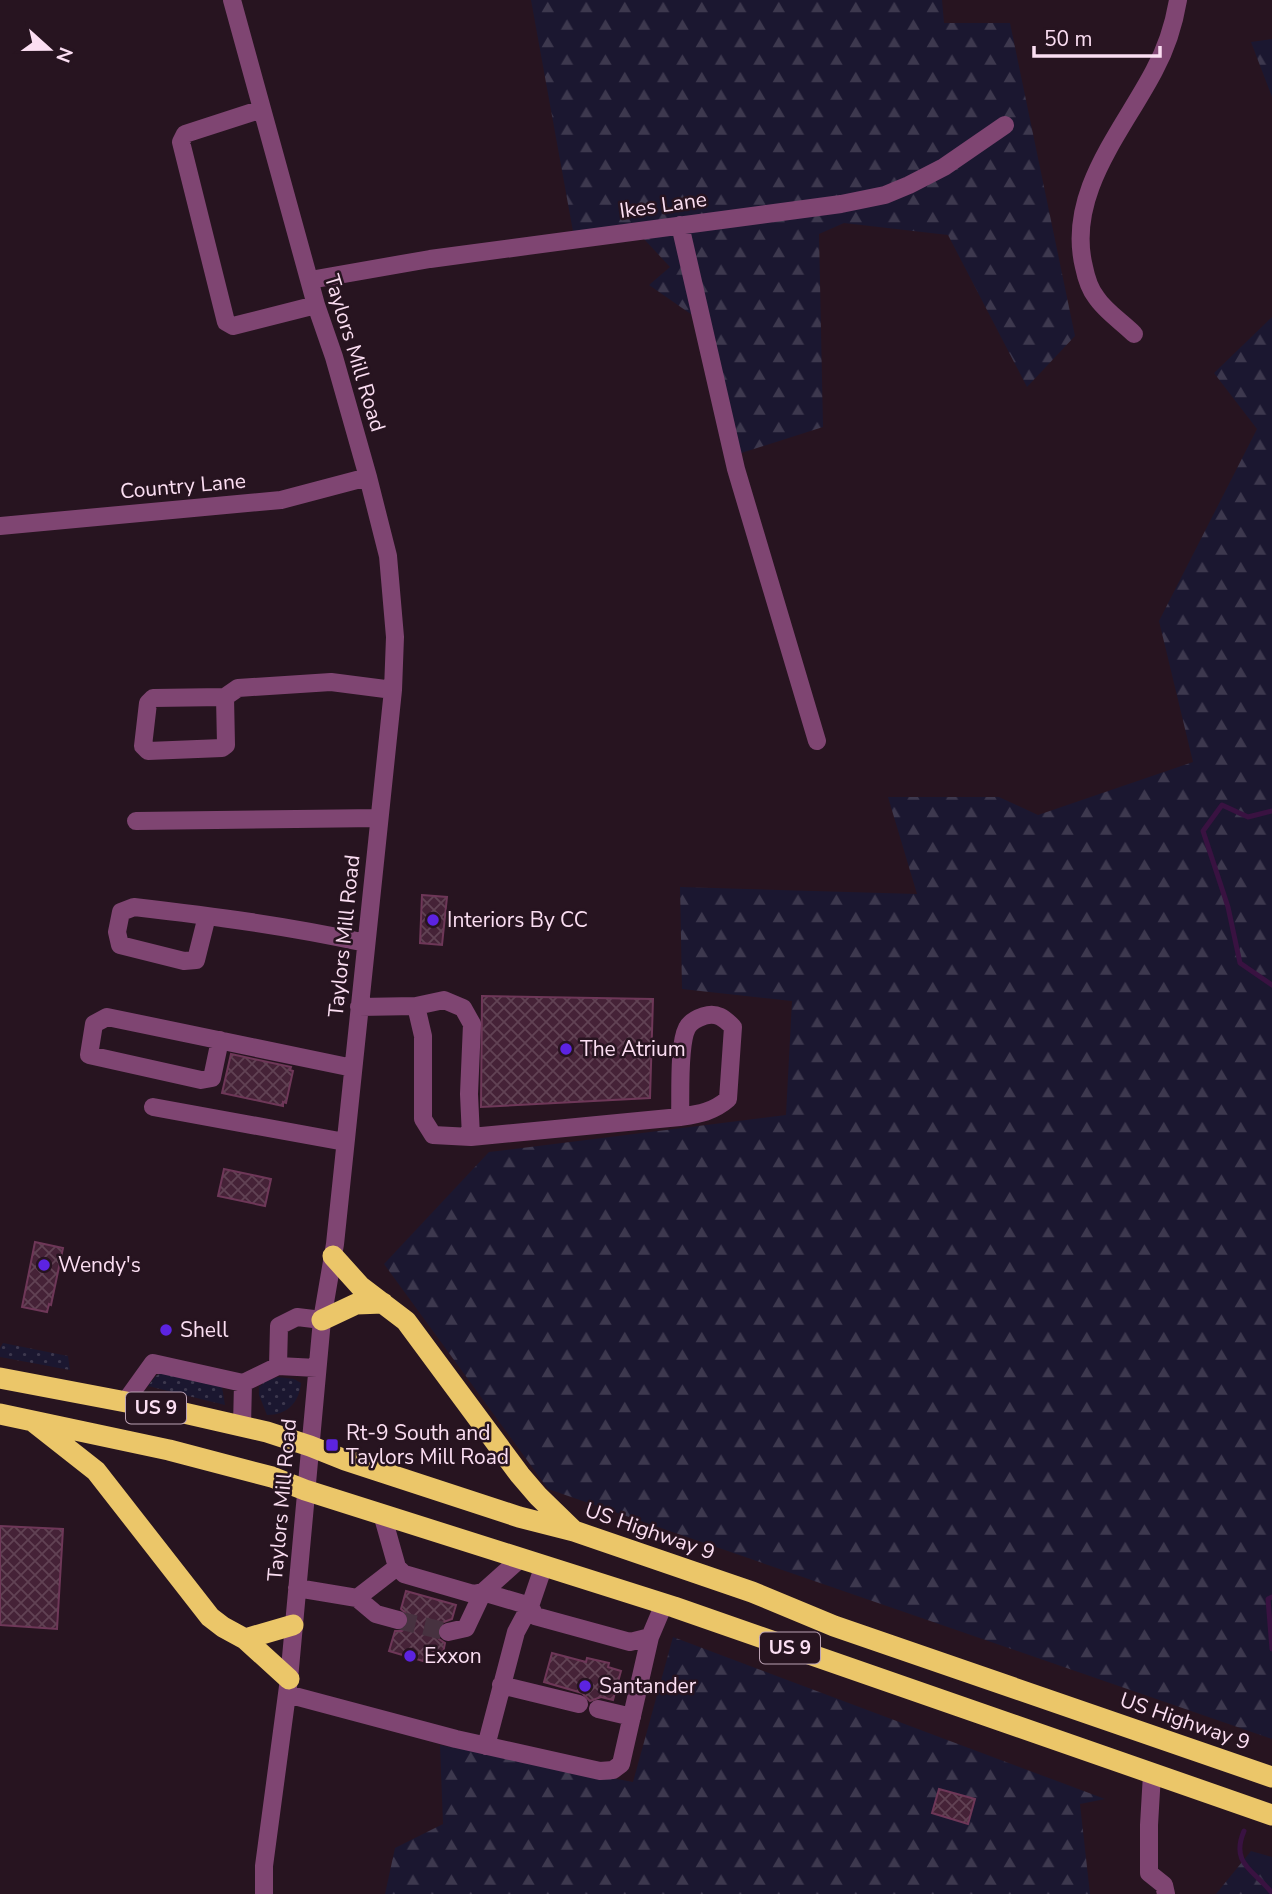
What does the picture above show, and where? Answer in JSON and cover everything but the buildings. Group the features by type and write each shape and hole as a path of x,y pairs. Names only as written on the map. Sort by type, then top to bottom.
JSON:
{"highway":[{"path":"333,1256 360,1286 406,1321 520,1475 574,1531"},
{"path":"322,1320 356,1304 383,1303"},
{"name":"US Highway 9","path":"0,1378 242,1426 310,1446 345,1460 519,1517 574,1531 752,1592 834,1626 1272,1777"},
{"name":"US 9","path":"0,1414 102,1434 272,1477 305,1490 664,1604 1272,1815"},
{"path":"30,1419 96,1471 210,1617 223,1628 245,1639 288,1686"},
{"path":"245,1639 293,1625"}],"street":[{"name":"Taylors Mill Road","path":"232,0 316,304 368,477 388,556 395,636 393,690 333,1256 322,1320 288,1686 264,1866 264,1894"},
{"path":"1134,334 1096,298 1086,279 1080,253 1080,220 1091,182 1156,69 1178,0"},
{"path":"262,109 185,134 181,142 226,321 233,326 316,304"},
{"name":"Ikes Lane","path":"310,280 430,259 841,204 885,195 944,167 1005,125"},
{"path":"680,225 736,470 817,741"},
{"name":"Country Lane","path":"0,526 281,500 368,477"},
{"path":"225,697 226,745 222,748 148,751 143,746 148,703 153,698 225,697 238,688 331,682 393,690"},
{"path":"136,821 379,818"},
{"path":"207,916 196,960 184,961 120,945 117,932 121,912 134,907 207,916 298,928 366,943"},
{"path":"359,1007 416,1006 444,1000 463,1008 472,1024 469,1094 471,1137"},
{"path":"416,1006 422,1036 423,1119 433,1135 471,1137 680,1117 718,1108 728,1099 733,1027 723,1017 713,1014 700,1017 686,1029 683,1042 680,1117"},
{"path":"220,1040 212,1078 201,1080 89,1055 94,1024 107,1017 220,1040 353,1068"},
{"path":"153,1107 345,1142"},
{"path":"278,1366 279,1326 297,1317 322,1320"},
{"path":"125,1402 153,1363 243,1383 278,1366 317,1368"},
{"path":"242,1426 243,1383"},
{"path":"382,1514 397,1567 404,1574 461,1591 473,1594 483,1592 530,1606 535,1616 630,1642 650,1637"},
{"path":"448,1632 466,1628 483,1592 521,1558"},
{"path":"486,1746 516,1632 530,1606 544,1565"},
{"path":"357,1598 397,1567"},
{"path":"297,1588 357,1598 376,1614 398,1620"},
{"path":"288,1686 486,1746 600,1770 613,1770 621,1765 650,1637 664,1604"},
{"path":"501,1685 579,1704"},
{"path":"598,1709 632,1717"},
{"path":"1152,1774 1149,1873 1164,1885 1166,1894"}],"green space":[{"path":"531,0 942,0 944,23 1010,23 1075,336 1027,387 948,235 844,223 819,234 823,427 732,456 695,317 649,285 670,267 643,238 576,248"},
{"path":"1272,39 1272,97 1251,42"},
{"path":"1272,317 1272,1739 548,1489 384,1264 489,1152 786,1115 792,1001 682,989 680,887 917,894 888,797 999,797 1038,815 1193,762 1159,621 1257,429 1214,373"},
{"path":"3,1343 68,1356 70,1370 0,1357"},
{"path":"163,1372 222,1387 225,1405 148,1386"},
{"path":"278,1377 294,1379 301,1383 300,1390 295,1402 286,1410 267,1415 259,1395 259,1387"},
{"path":"673,1637 1105,1799 1080,1804 1090,1894 385,1894 395,1848 443,1824 440,1745 633,1782"},
{"path":"1251,1851 1272,1857 1272,1894 1216,1894"}],"waterway":[{"path":"1272,811 1248,817 1222,805 1203,831 1228,907 1240,963 1272,985"},
{"path":"1272,1597 1268,1599 1272,1649"},
{"path":"1244,1831 1240,1842 1242,1859 1272,1893"}],"tunnel":[{"path":"398,1620 448,1632"}],"place":[{"name":"Interiors By CC","path":"433,920"},
{"name":"The Atrium","path":"566,1049"},
{"name":"Wendy's","path":"44,1265"},
{"name":"Shell","path":"166,1330"},
{"name":"Rt-9 South and Taylors Mill Road","path":"332,1445"},
{"name":"Exxon","path":"410,1656"},
{"name":"Santander","path":"585,1686"}]}
